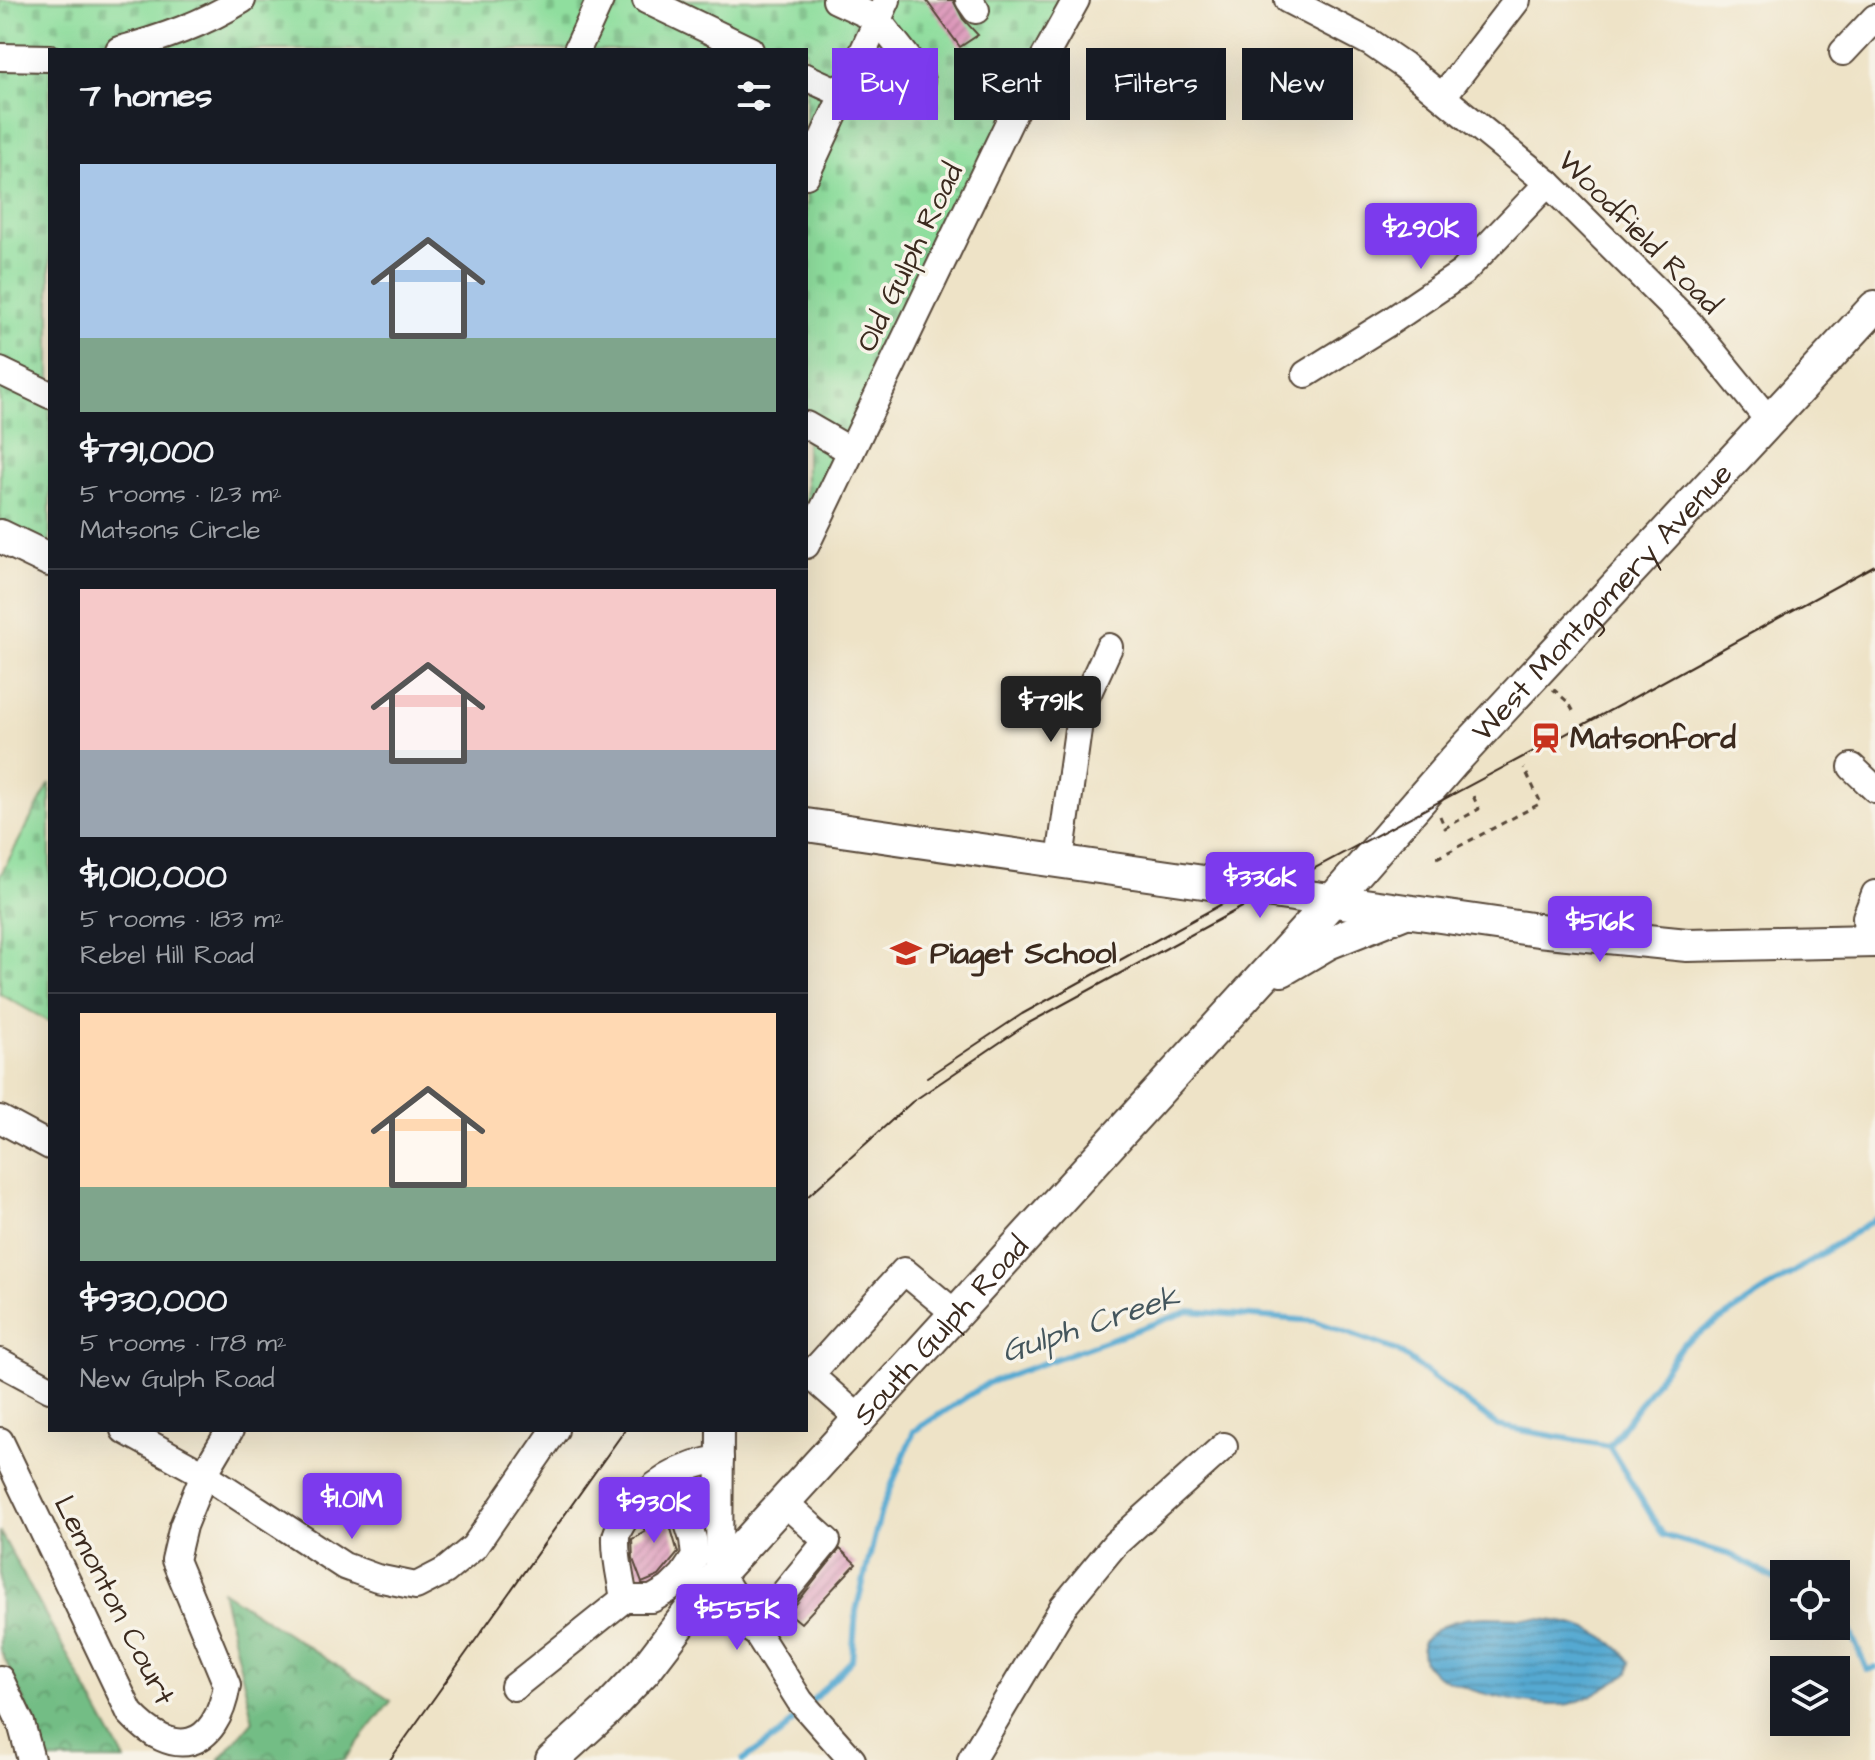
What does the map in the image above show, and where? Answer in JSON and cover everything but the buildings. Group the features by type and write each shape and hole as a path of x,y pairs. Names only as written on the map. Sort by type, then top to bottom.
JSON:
{"main road":[{"name":"West Montgomery Avenue","path":"1331,902 1454,761 1875,307"},
{"path":"0,536 48,559"},
{"path":"808,825 1538,930 1687,945 1871,941"},
{"name":"South Gulph Road","path":"552,1760 645,1670 719,1573 1331,902"},
{"path":"1255,985 1328,943 1405,912"}],"street":[{"path":"126,48 166,37 242,0"},
{"path":"578,48 600,0"},
{"path":"646,0 746,48"},
{"path":"836,0 882,10 904,48"},
{"name":"Old Gulph Road","path":"808,541 1014,112 1076,0"},
{"name":"Woodfield Road","path":"1288,0 1371,43 1443,96 1548,183 1690,324 1770,422"},
{"path":"1443,96 1517,0"},
{"path":"865,48 882,10"},
{"path":"1843,52 1875,18"},
{"path":"0,57 48,58"},
{"path":"808,78 832,89"},
{"path":"808,171 833,120"},
{"path":"1306,374 1462,273 1548,183"},
{"path":"0,371 48,394"},
{"path":"808,426 851,451"},
{"path":"1060,860 1081,708 1109,647"},
{"path":"1852,767 1875,789"},
{"path":"1871,941 1866,917 1875,894"},
{"path":"0,1119 48,1145"},
{"path":"860,1419 808,1375 904,1271 956,1314"},
{"path":"0,1362 48,1388"},
{"path":"128,1432 204,1474 344,1566 377,1578 416,1586 445,1571 474,1547 554,1432"},
{"name":"Lemonton Court","path":"0,1441 130,1713 152,1737 170,1745 186,1744 209,1733 224,1703 227,1685 175,1560 183,1526 204,1474 229,1432"},
{"path":"720,1432 719,1573 753,1631 807,1710 852,1760"},
{"path":"971,1760 1063,1607 1115,1544 1224,1446"},
{"path":"624,1599 616,1533 641,1496 661,1480 702,1462 720,1459"},
{"path":"514,1687 624,1599 652,1599 669,1589 683,1575 695,1557 693,1539 679,1495 681,1473"},
{"path":"753,1631 827,1541 784,1502"},
{"path":"0,1679 21,1723 31,1760"}],"path":[{"path":"1555,690 1574,712"},
{"path":"1437,858 1541,803 1524,768"},
{"path":"1445,828 1479,809 1473,796"}],"green space":[{"path":"0,0 1076,0 1052,48 954,48 954,120 1017,120 808,541 808,48 48,48 48,559 0,536"},
{"path":"48,787 48,1021 0,994 0,876"},
{"path":"0,1532 125,1760 41,1760 38,1732 0,1649"},
{"path":"222,1591 391,1701 344,1760 219,1760 253,1721"}],"water":[{"path":"1486,1617 1546,1620 1584,1628 1601,1635 1617,1647 1631,1662 1629,1673 1585,1699 1569,1704 1537,1704 1468,1689 1433,1672 1424,1662 1422,1643 1435,1630 1458,1620"}],"waterway":[{"path":"1609,1446 1683,1344 1875,1219"},
{"name":"Gulph Creek","path":"810,1703 852,1660 856,1611 881,1511 914,1431 988,1383 1189,1311 1315,1321 1398,1351 1498,1426 1609,1446 1663,1535 1731,1555 1770,1576"},
{"name":"Gulph Creek","path":"1850,1631 1867,1670 1875,1668"},
{"name":"Gulph Creek","path":"743,1760 782,1733 802,1711"}],"tram line":[{"path":"808,1196 912,1102 1027,1024 1875,565"},
{"path":"927,1077 1022,1014 1251,888"},
{"path":"390,1760 624,1432"}],"place":[{"name":"Matsonford","path":"1546,738"},
{"name":"Piaget School","path":"906,953"}]}
